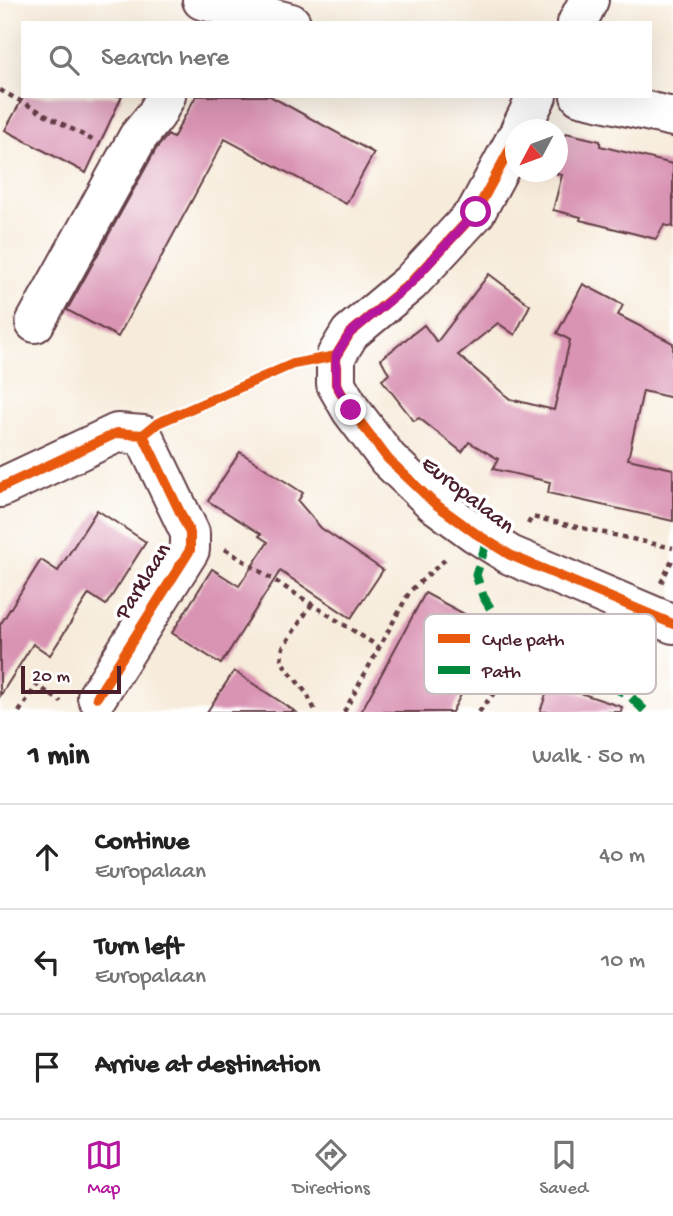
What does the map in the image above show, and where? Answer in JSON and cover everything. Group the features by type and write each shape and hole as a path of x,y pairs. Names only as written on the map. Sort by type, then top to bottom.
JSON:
{"street":[{"path":"578,21 589,0"},
{"path":"207,9 279,21"},
{"path":"526,119 536,98"},
{"path":"589,98 673,117"},
{"path":"35,323 125,159 161,106"},
{"name":"Europalaan","path":"505,158 476,212 410,284 350,333 336,356 336,384 351,410 388,459 434,503 510,555 649,614"},
{"name":"Parklaan","path":"0,488 117,433 143,435 190,533 190,550 82,701"},
{"name":"Europalaan","path":"656,617 673,624"}],"path":[{"path":"0,90 125,159"},
{"path":"510,555 532,517 673,548"},
{"path":"190,533 204,535 379,647"},
{"path":"344,712 410,591 475,533"},
{"path":"312,604 283,647 281,661 307,694 316,712"},
{"path":"19,712 37,685 82,701"},
{"path":"479,712 493,694"}],"building":[{"path":"23,98 121,98 86,173 5,130"},
{"path":"195,98 274,98 374,153 346,204 225,139 118,337 67,310 156,149 168,135 173,138"},
{"path":"568,133 600,141 600,146 673,164 673,227 664,225 656,239 580,220 581,217 553,210 560,182 568,182"},
{"path":"489,274 530,305 515,335 498,323 458,355 510,399 554,410 570,340 557,333 583,284 623,305 618,315 673,343 673,398 643,391 628,459 673,469 673,521 548,493 550,482 493,469 498,459 469,442 462,452 419,418 414,421 382,380 389,374 381,359 424,325 437,342"},
{"path":"240,452 303,493 298,501 321,528 383,570 351,618 280,571 221,664 172,633 212,569 239,586 268,542 259,536 261,534 208,501"},
{"path":"97,510 146,542 106,605 89,594 50,655 33,644 0,696 0,625 41,560 58,571"},
{"path":"425,593 464,614 424,614 424,694 462,694 452,712 361,712"},
{"path":"234,671 296,712 207,712"},
{"path":"546,694 583,694 622,707 621,712 540,712"}],"marked path":[{"path":"487,541 476,575 483,596 494,614"},
{"path":"626,694 646,712"}],"cycle path":[{"path":"505,158 476,212 410,283 350,333 336,356 336,384 351,410 388,459 434,503 510,555 649,614"},
{"path":"143,435 158,423 293,364 336,356"},
{"path":"0,488 117,433 143,435 190,533 190,550 97,697"},
{"path":"656,617 673,624"}],"route":[{"path":"351,410 336,384 336,356 350,333 410,284 476,212"}]}
